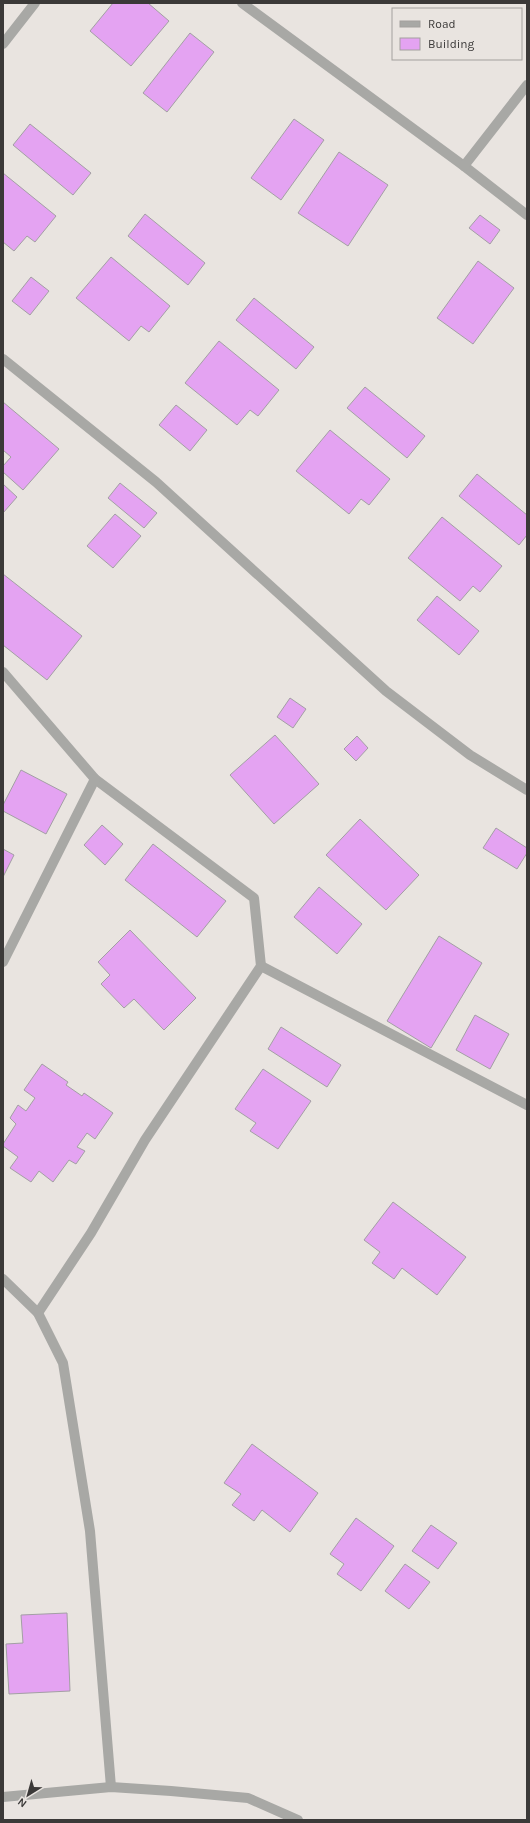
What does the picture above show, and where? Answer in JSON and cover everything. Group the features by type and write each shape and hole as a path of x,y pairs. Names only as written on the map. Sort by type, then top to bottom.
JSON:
{"street":[{"path":"3,44 35,3"},
{"path":"242,3 464,166 527,215"},
{"path":"464,166 527,85"},
{"path":"3,360 156,482 386,691 470,755 527,790"},
{"path":"3,672 95,779 254,898 261,966 145,1140 91,1233 38,1313"},
{"path":"3,962 95,779"},
{"path":"261,966 527,1105"},
{"path":"3,1279 38,1313 64,1363 90,1531 111,1787"},
{"path":"3,1797 111,1787 248,1798 298,1820"}],"building":[{"path":"113,3 148,3 169,21 131,66 90,31"},
{"path":"190,33 214,52 167,112 143,93"},
{"path":"294,119 324,140 281,200 251,178"},
{"path":"30,124 91,173 73,195 13,145"},
{"path":"339,152 388,185 348,246 298,213"},
{"path":"3,173 56,216 35,242 27,236 14,251 3,242"},
{"path":"145,214 205,263 188,285 128,236"},
{"path":"480,215 500,230 490,244 469,228"},
{"path":"111,257 170,306 149,332 141,326 129,341 76,298"},
{"path":"478,261 514,288 473,344 437,318"},
{"path":"31,277 49,291 30,315 12,301"},
{"path":"254,298 314,347 296,369 236,320"},
{"path":"219,341 279,390 258,416 250,410 237,425 185,383"},
{"path":"365,387 425,436 407,458 347,408"},
{"path":"3,402 59,449 23,490 3,472 3,466 11,457 3,450"},
{"path":"176,405 207,430 190,451 159,425"},
{"path":"330,430 390,479 369,505 361,499 349,514 296,471"},
{"path":"477,474 527,515 527,535 519,545 459,496"},
{"path":"120,483 157,513 144,528 108,498"},
{"path":"3,484 17,497 3,513"},
{"path":"115,514 141,536 113,568 87,546"},
{"path":"442,517 502,566 480,592 473,586 460,601 408,558"},
{"path":"3,574 82,636 47,680 3,645"},
{"path":"437,596 479,631 459,655 417,620"},
{"path":"290,698 306,709 293,728 277,717"},
{"path":"275,735 319,784 274,824 230,775"},
{"path":"357,736 368,748 356,761 344,749"},
{"path":"21,770 67,794 46,834 3,811 3,805"},
{"path":"360,819 419,875 386,910 326,855"},
{"path":"102,825 123,844 105,865 84,845"},
{"path":"496,828 527,848 527,853 517,869 483,848"},
{"path":"153,844 226,901 197,937 125,880"},
{"path":"3,849 14,855 3,877"},
{"path":"319,887 362,924 337,954 294,917"},
{"path":"130,930 196,998 164,1030 134,999 124,1008 101,984 110,975 98,962"},
{"path":"439,936 482,963 431,1048 387,1021"},
{"path":"475,1015 509,1034 490,1069 456,1050"},
{"path":"281,1027 341,1065 327,1087 268,1049"},
{"path":"42,1064 68,1082 66,1085 82,1096 84,1093 113,1113 95,1139 87,1133 77,1147 85,1151 76,1164 69,1160 53,1182 39,1171 31,1182 10,1168 18,1157 3,1146 3,1144 16,1124 10,1118 18,1105 26,1111 35,1098 24,1090"},
{"path":"263,1069 311,1101 278,1149 250,1131 256,1123 235,1109"},
{"path":"393,1202 466,1257 437,1295 402,1268 394,1279 372,1263 380,1252 364,1240"},
{"path":"252,1444 318,1493 290,1532 262,1510 254,1521 232,1505 241,1494 224,1483"},
{"path":"356,1518 394,1546 361,1591 337,1574 344,1564 330,1554"},
{"path":"431,1525 457,1543 438,1569 412,1551"},
{"path":"405,1564 430,1582 409,1609 385,1591"},
{"path":"67,1613 70,1691 9,1694 6,1644 23,1643 21,1615"}]}
